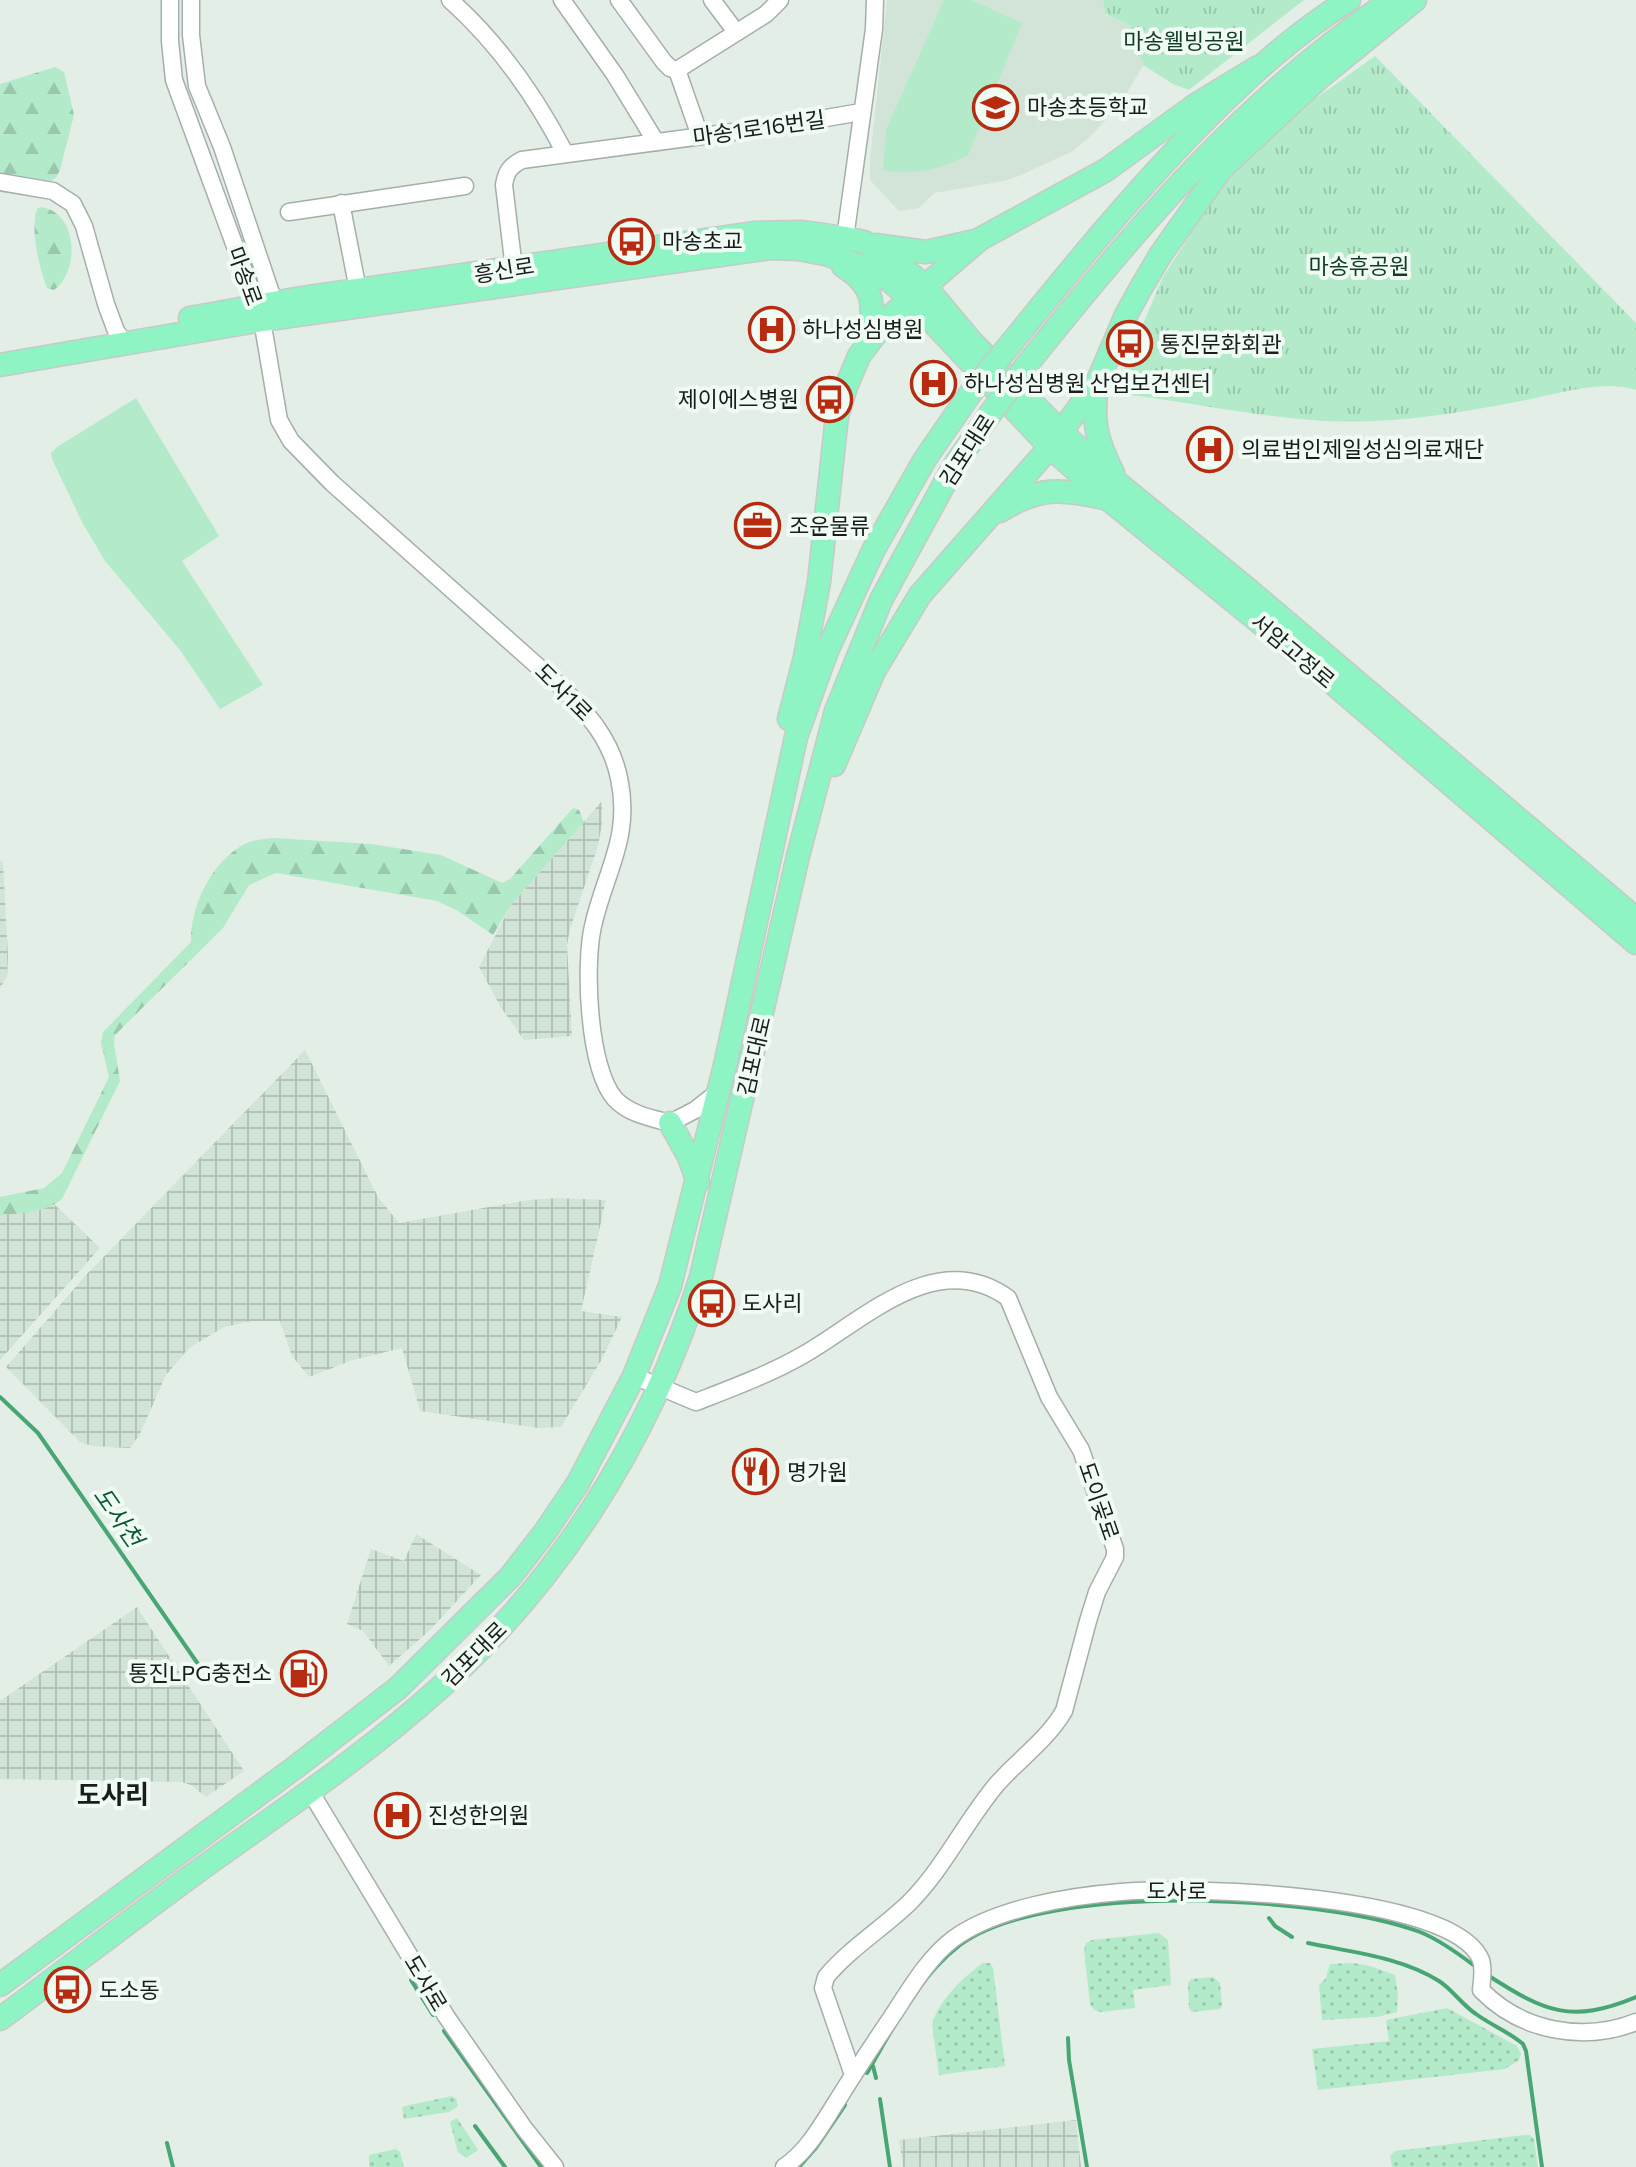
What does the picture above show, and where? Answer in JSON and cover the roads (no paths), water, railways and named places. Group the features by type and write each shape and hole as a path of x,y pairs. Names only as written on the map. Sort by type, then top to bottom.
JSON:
{"main road":[{"name":"김포대로","path":"0,2019 310,1791 421,1705 475,1654 527,1598 598,1503 660,1388 684,1330 701,1277 803,839 836,711 881,600 954,466 990,414 1029,362 1157,208 1273,92 1350,28 1392,0"},
{"path":"1350,28 1414,0"},
{"path":"803,839 874,671 920,595 1056,440 1097,383 1142,286 1221,169 1319,78 1414,0"},
{"name":"김포대로","path":"0,1985 370,1711 453,1636 510,1577 562,1509 634,1376 670,1286 698,1182 796,737 827,651 874,549 925,459 970,394 1118,211 1258,67 1344,2"},
{"path":"774,839 780,749 805,657 819,582 837,416 859,356 887,319 980,239 1106,170 1194,106 1258,67"},
{"name":"흥신로","path":"0,365 358,290 754,233 803,232 854,240 901,266 917,292 965,346"},
{"path":"854,240 905,251 926,252 980,239"},
{"name":"흥신로","path":"264,309 770,248 825,254 875,271 917,292"},
{"path":"825,254 854,273 869,289 873,313 868,344"},
{"name":"흥신로","path":"0,351 121,338"},
{"name":"서암고정로","path":"965,346 1056,440 1114,492 1636,943"},
{"path":"985,520 1041,491 1114,492 1096,434 1097,383"},
{"name":"서암고정로","path":"1114,492 1245,587 1636,919"},
{"path":"670,1123 689,1157 698,1182"}],"street":[{"name":"마송로","path":"170,0 174,80 264,309"},
{"name":"마송로","path":"191,0 191,35 197,86 222,147 264,309"},
{"path":"450,0 487,35 565,153"},
{"path":"562,0 615,75 656,142"},
{"path":"619,0 664,62 677,70 766,14 780,0"},
{"path":"712,0 736,32"},
{"name":"마송1로16번길","path":"854,240 861,112 874,29 875,0"},
{"path":"677,70 700,136"},
{"name":"마송1로16번길","path":"514,269 504,185 506,174 522,160 861,112"},
{"path":"0,182 53,191 73,204 84,226 106,304 121,338"},
{"path":"289,212 465,186"},
{"path":"341,203 358,290"},
{"name":"도사1로","path":"264,309 275,407 291,441 332,483 551,677 584,710 607,741 620,780 623,816 617,853 598,905 590,945 594,1045 603,1079 615,1098 623,1106 640,1114 670,1123"},
{"path":"670,1123 695,1110 718,1092"},
{"name":"도이곶로","path":"634,1376 696,1402 791,1361 885,1303 929,1283 945,1279 995,1289 1008,1298 1049,1397 1081,1450 1115,1549 1115,1557 1093,1607 1064,1711 1055,1726 999,1782 911,1901 826,1977 823,1988 853,2075"},
{"name":"도사로","path":"310,1791 446,2016 555,2167"},
{"name":"도사로","path":"784,2167 809,2143 913,1985 952,1939 975,1926 1030,1907 1073,1898 1158,1890 1248,1892 1377,1908 1415,1918 1467,1945 1481,1961 1481,1990 1493,2002 1519,2018 1565,2032 1594,2032 1636,2022"}],"waterway":[{"name":"도사천","path":"0,1397 38,1433 198,1664"},
{"path":"867,2073 919,1988 960,1945 1000,1925 1054,1911 1118,1903 1186,1901 1319,1909 1376,1919 1420,1932 1476,1967"},
{"path":"1269,1918 1292,1937"},
{"path":"1308,1943 1375,1956 1424,1973 1444,1985 1476,2014 1523,2044 1542,2167"},
{"path":"1489,1976 1526,1998 1559,2010 1593,2010 1636,1997"},
{"path":"411,1980 433,2015"},
{"path":"444,2031 541,2167"},
{"path":"1068,2038 1087,2167"},
{"path":"873,2066 876,2078"},
{"path":"880,2099 890,2167"},
{"path":"799,2167 845,2105"},
{"path":"475,2126 505,2167"},
{"path":"167,2143 173,2167"}],"place":[{"name":"마송초등학교","path":"996,107"},
{"name":"마송초교","path":"631,241"},
{"name":"하나성심병원","path":"771,329"},
{"name":"통진문화회관","path":"1129,344"},
{"name":"하나성심병원 산업보건센터","path":"933,383"},
{"name":"제이에스병원","path":"830,399"},
{"name":"의료법인제일성심의료재단","path":"1210,449"},
{"name":"조운물류","path":"758,526"},
{"name":"도사리","path":"711,1303"},
{"name":"명가원","path":"756,1472"},
{"name":"통진LPG충전소","path":"303,1673"},
{"name":"진성한의원","path":"397,1815"},
{"name":"도소동","path":"68,1990"}],"district":[{"name":"도사리","path":"113,1795"}],"park label":[{"name":"마송웰빙공원","path":"1184,41"},
{"name":"마송휴공원","path":"1359,266"}]}
